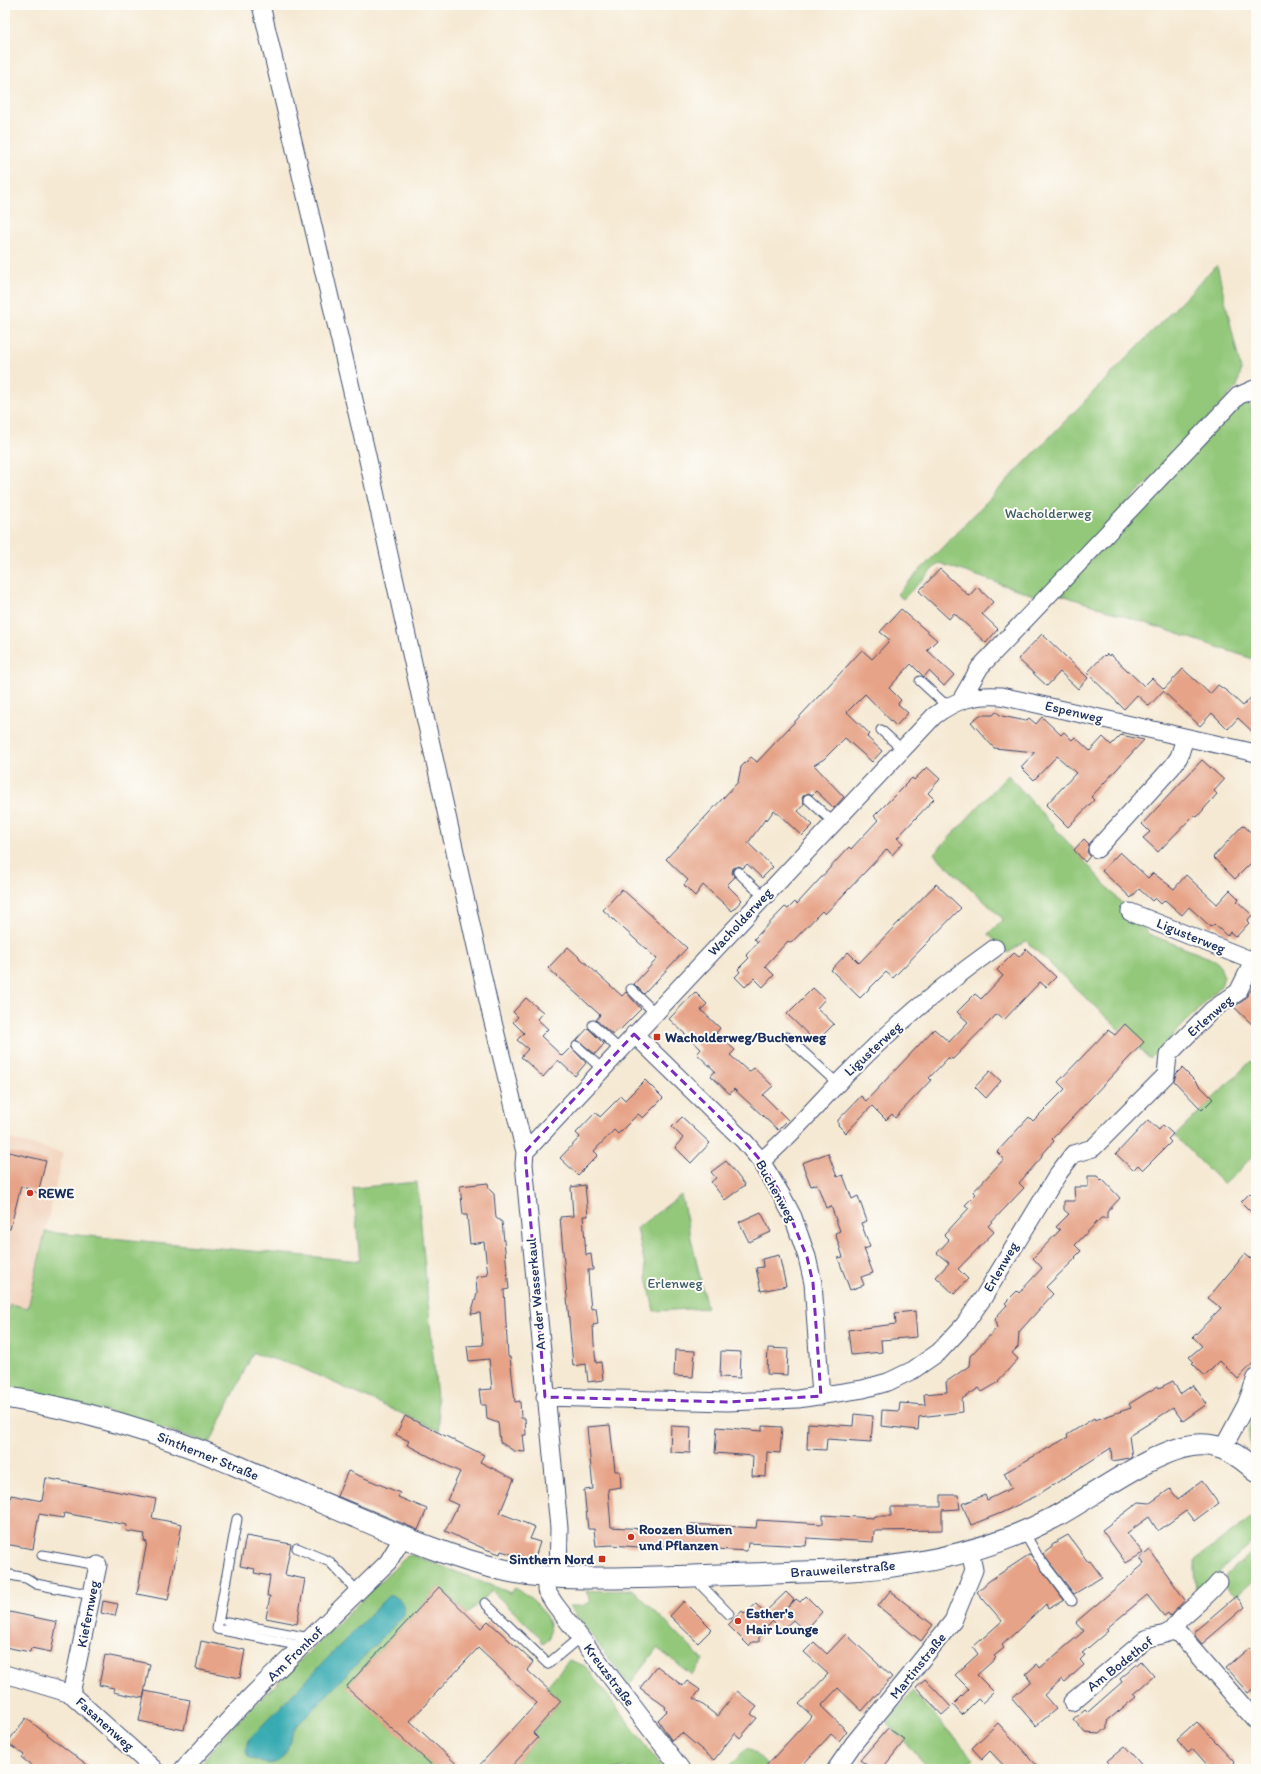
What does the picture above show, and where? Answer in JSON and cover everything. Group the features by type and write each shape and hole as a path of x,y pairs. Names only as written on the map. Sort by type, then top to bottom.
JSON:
{"street":[{"name":"An der Wasserkaul","path":"261,5 366,451 492,1014 525,1152 524,1164 559,1528 552,1577"},
{"path":"954,703 980,667 1238,396 1254,390"},
{"name":"Espenweg","path":"954,703 988,695 1001,696 1256,753"},
{"name":"Wacholderweg","path":"525,1152 654,1012 934,716 954,703"},
{"path":"1097,848 1172,767 1179,757 1185,738"},
{"name":"Ligusterweg","path":"1130,912 1255,958"},
{"name":"Ligusterweg","path":"761,1161 782,1144 838,1083 926,1001 994,948"},
{"name":"Erlenweg","path":"546,1397 728,1402 821,1396 863,1389 894,1379 913,1370 939,1352 972,1314 1034,1212 1073,1154 1093,1148 1166,1075 1168,1055 1212,1010 1238,992 1255,958"},
{"name":"Buchenweg","path":"634,1034 744,1141 761,1161 793,1217 807,1257 813,1283 821,1396"},
{"path":"1223,1448 1251,1403 1256,1378"},
{"name":"Sintherner Straße","path":"5,1396 31,1401 143,1430 229,1463 403,1537"},
{"name":"Brauweilerstraße","path":"403,1537 508,1572 552,1577 700,1576 862,1570 903,1565 970,1551 1024,1532 1068,1510 1145,1464 1176,1450 1199,1444 1223,1448 1238,1456 1256,1471"},
{"name":"Am Fronhof","path":"183,1769 251,1696 388,1562 403,1537"},
{"name":"Martinstraße","path":"836,1769 854,1744 953,1621 974,1570 970,1551"},
{"name":"Kiefernweg","path":"72,1694 98,1565"},
{"name":"Kreuzstraße","path":"552,1577 546,1590 554,1604 681,1769"},
{"name":"Am Bodethof","path":"1072,1702 1146,1639 1171,1631 1180,1619 1207,1596 1220,1582"},
{"name":"Am Bodethof","path":"1171,1631 1180,1634 1256,1721"},
{"name":"Fasanenweg","path":"5,1674 72,1694 154,1769"}],"lane":[{"path":"920,681 954,703"},
{"path":"882,730 903,750"},
{"path":"808,799 834,823"},
{"path":"738,872 764,897"},
{"path":"631,989 654,1012"},
{"path":"594,1025 620,1050"},
{"path":"787,1037 838,1083"},
{"path":"577,1046 602,1069"},
{"path":"236,1519 217,1629 306,1642"},
{"path":"1024,1532 1037,1555 1072,1601"},
{"path":"297,1548 330,1562 358,1592"},
{"name":"Kiefernweg","path":"42,1555 98,1565"},
{"path":"5,1574 26,1578 36,1584 92,1596"},
{"path":"700,1576 701,1585 729,1614"},
{"path":"485,1603 548,1664 580,1636"},
{"path":"227,1622 306,1642"}],"highlighted area":[{"path":"634,1034 744,1141 761,1161 782,1196 807,1257 813,1283 821,1396 728,1402 545,1397 525,1152"}],"shaded area":[{"name":"REWE","path":"5,1138 63,1153 28,1308 10,1304 5,1320"}],"green space":[{"name":"Wacholderweg","path":"1217,265 1241,370 1237,387 1039,597 939,563 903,599 897,594"},
{"path":"1240,401 1250,404 1256,432 1256,660 1059,594"},
{"path":"1008,775 1149,934 1212,959 1219,964 1224,977 1221,986 1150,1059 1026,941 1008,953 988,934 1003,919 934,854"},
{"path":"1251,1061 1256,1066 1256,1153 1224,1185 1175,1136"},
{"path":"417,1182 440,1431 299,1367 253,1353 210,1443 105,1411 5,1388 5,1320 10,1304 28,1308 45,1232 360,1261 353,1188"},
{"name":"Erlenweg","path":"681,1195 707,1308 654,1311 637,1228"},
{"path":"1256,1414 1256,1454 1249,1439 1249,1434 1251,1424"},
{"path":"1256,1514 1256,1539 1220,1571 1218,1581 1198,1599 1194,1561"},
{"path":"1256,1549 1256,1579 1236,1596 1225,1585 1226,1575"},
{"path":"413,1555 511,1593 515,1588 529,1597 541,1609 545,1615 550,1631 549,1639 543,1644 540,1640 541,1638 492,1591 467,1614 439,1587 347,1686 436,1769 196,1769 227,1732 407,1556"},
{"path":"634,1590 703,1660 692,1675 657,1648 629,1685 569,1606 581,1606 591,1602 586,1591"},
{"path":"569,1660 585,1666 664,1769 509,1769 538,1738 533,1733 561,1701 546,1687"},
{"path":"912,1691 974,1759 963,1769 924,1769 927,1766 887,1723"},
{"path":"748,1747 771,1769 726,1769"}],"water":[{"path":"388,1596 395,1597 401,1601 404,1607 404,1615 296,1727 282,1758 277,1762 270,1764 249,1758 245,1750 250,1738"}],"building":[{"path":"940,569 969,596 977,587 993,602 982,614 998,629 986,643 954,613 949,619 919,591"},
{"path":"901,609 937,640 927,650 954,675 944,686 929,671 924,677 911,664 889,688 901,700 898,704 908,713 896,726 865,694 847,712 870,734 867,737 882,751 872,762 845,738 824,759 814,765 844,797 834,808 816,791 812,795 809,793 804,795 802,798 804,804 798,811 813,825 802,836 774,810 767,820 766,818 748,843 773,867 762,878 747,864 743,868 739,866 733,868 732,873 735,877 727,885 742,900 732,911 703,885 695,896 684,885 688,880 666,859 738,782 741,767 751,757 757,762 862,650 872,659 890,640 880,632"},
{"path":"1042,634 1088,678 1078,689 1060,672 1047,686 1018,659"},
{"path":"1107,654 1109,656 1110,654 1144,686 1152,678 1164,689 1183,669 1210,694 1218,685 1243,706 1256,692 1256,735 1238,718 1228,729 1212,713 1200,726 1163,691 1149,706 1137,695 1124,709 1087,673 1104,655 1105,656"},
{"path":"996,712 1002,716 1026,721 1029,718 1036,724 1042,717 1061,735 1064,732 1072,740 1075,737 1090,751 1103,737 1111,745 1121,735 1144,740 1091,797 1094,800 1068,827 1046,805 1076,773 1057,756 1034,780 1021,767 1035,752 994,748 971,722 980,715 993,715"},
{"path":"1202,760 1224,780 1214,791 1217,794 1197,817 1194,815 1158,852 1143,838 1150,832 1142,824"},
{"path":"927,767 940,779 928,793 934,799 897,838 903,843 892,855 887,849 825,914 822,911 791,943 788,941 765,966 774,975 763,987 754,978 745,987 735,977 740,972 738,969 749,958 746,955 758,942 754,939 785,907 788,909 795,902 797,904 849,847 851,849 878,820 874,816 912,778 914,780"},
{"path":"1243,825 1256,837 1256,858 1235,879 1213,857"},
{"path":"1084,839 1089,844 1087,852 1090,856 1085,862 1074,850"},
{"path":"1120,852 1148,878 1153,873 1174,889 1186,875 1217,904 1230,890 1239,899 1237,901 1252,915 1247,921 1249,923 1236,937 1230,932 1227,936 1214,924 1211,927 1189,907 1182,915 1165,900 1161,904 1155,898 1152,901 1139,889 1131,898 1102,871"},
{"path":"936,884 961,908 893,978 886,972 860,998 831,970 848,952 859,963"},
{"path":"622,889 687,948 644,994 634,984 657,959 603,910"},
{"path":"568,947 622,996 626,992 641,1009 613,1035 596,1020 600,1015 548,968"},
{"path":"1026,949 1056,977 1046,987 1040,982 1004,1020 997,1014 953,1059 948,1058 929,1078 931,1080 895,1118 892,1114 886,1120 872,1106 846,1133 838,1125 838,1120 861,1096 866,1101 934,1029 949,1042 968,1022 957,1012 975,994 981,999 1003,976 997,970 1014,953 1019,957"},
{"path":"1256,983 1256,1028 1234,1007 1244,1000"},
{"path":"813,988 825,999 817,1008 834,1024 816,1042 787,1014"},
{"path":"695,992 707,1004 701,1010 720,1028 716,1033 735,1050 730,1055 749,1072 754,1068 773,1086 763,1095 788,1120 778,1130 734,1089 730,1094 711,1076 715,1071 697,1054 701,1049 669,1019"},
{"path":"526,998 543,1012 537,1019 548,1029 541,1036 562,1056 571,1047 586,1063 575,1076 558,1060 543,1077 521,1057 528,1049 517,1040 524,1033 513,1022 518,1017 513,1012"},
{"path":"1125,1024 1144,1042 1052,1139 1054,1141 1041,1156 1042,1157 1019,1183 1024,1188 988,1226 994,1232 958,1269 968,1279 954,1294 936,1277 949,1263 937,1253 949,1240 944,1235 969,1208 965,1205 976,1194 973,1192 1004,1159 997,1152 1029,1117 1033,1121 1065,1089 1058,1082 1108,1030 1115,1035"},
{"path":"588,1028 604,1044 595,1054 577,1040"},
{"path":"1182,1068 1213,1099 1202,1110 1174,1081 1176,1074"},
{"path":"990,1071 1001,1081 986,1098 975,1087"},
{"path":"645,1080 663,1098 643,1118 638,1114 618,1134 614,1130 594,1151 598,1155 578,1175 560,1158 580,1137 576,1133 596,1112 600,1117 621,1096 625,1100"},
{"path":"682,1117 710,1143 691,1163 675,1147 683,1138 672,1127"},
{"path":"1148,1120 1159,1130 1163,1125 1173,1134 1168,1139 1171,1142 1143,1170 1138,1165 1133,1170 1116,1154"},
{"path":"5,1151 46,1161 38,1193 21,1186 10,1229 5,1229"},
{"path":"828,1153 837,1177 843,1175 852,1199 858,1196 867,1221 861,1223 870,1247 864,1249 873,1273 861,1277 864,1285 850,1290 838,1258 843,1257 835,1233 840,1231 831,1206 826,1208 817,1184 811,1186 802,1163"},
{"path":"726,1161 745,1185 725,1200 711,1182 716,1178 711,1172"},
{"path":"1088,1176 1097,1176 1101,1180 1102,1179 1120,1198 1107,1212 1107,1218 1101,1218 1075,1245 1081,1251 1075,1257 1076,1258 1046,1287 1053,1294 1019,1332 1018,1347 1012,1353 1018,1359 998,1381 999,1382 982,1392 979,1388 962,1399 963,1412 919,1417 918,1430 881,1426 882,1410 899,1411 900,1403 925,1405 924,1394 947,1392 946,1382 969,1366 970,1356 997,1328 995,1321 996,1317 1007,1305 1005,1303 1017,1291 1019,1293 1042,1268 1033,1258 1060,1230 1056,1227 1069,1214 1064,1210 1064,1201 1075,1201 1074,1187 1088,1187"},
{"path":"488,1183 489,1189 494,1194 496,1218 502,1222 509,1289 504,1290 508,1357 510,1357 515,1402 520,1401 521,1418 525,1418 526,1435 523,1435 525,1452 514,1451 500,1442 498,1423 487,1419 486,1405 481,1405 479,1390 492,1389 489,1359 469,1361 467,1346 483,1345 480,1313 471,1314 477,1293 476,1277 488,1275 484,1242 470,1244 467,1215 463,1215 460,1186"},
{"path":"585,1185 588,1216 583,1216 586,1255 591,1254 593,1270 588,1270 589,1289 591,1309 596,1308 598,1324 593,1325 594,1344 596,1363 601,1362 603,1380 588,1382 586,1364 573,1366 560,1217 573,1216 571,1187"},
{"path":"1250,1193 1256,1199 1256,1217 1241,1202"},
{"path":"761,1212 771,1232 749,1242 739,1222"},
{"path":"1245,1254 1256,1263 1256,1360 1238,1379 1220,1361 1205,1376 1192,1363 1194,1362 1189,1357 1202,1346 1193,1337 1221,1308 1208,1298"},
{"path":"779,1255 786,1286 761,1291 756,1268 763,1267 762,1259"},
{"path":"915,1311 917,1337 881,1340 882,1352 851,1355 848,1330 896,1324 895,1313"},
{"path":"768,1348 788,1349 787,1375 767,1374"},
{"path":"675,1350 695,1351 693,1377 674,1376"},
{"path":"721,1351 741,1352 740,1378 720,1377"},
{"path":"1173,1381 1180,1394 1193,1385 1207,1404 1183,1421 1173,1408 1129,1436 1132,1457 1112,1461 1111,1448 1036,1496 1001,1513 971,1525 962,1504 985,1495 987,1500 1012,1488 1004,1473 1068,1437 1067,1435 1094,1418 1095,1420 1131,1408 1129,1404 1158,1386 1159,1388"},
{"path":"854,1414 873,1416 871,1442 827,1439 826,1450 807,1449 808,1423 853,1426"},
{"path":"405,1416 484,1455 480,1462 514,1479 500,1513 535,1527 530,1539 540,1542 534,1561 501,1551 500,1554 485,1549 445,1531 458,1505 447,1500 460,1472 407,1445 409,1441 396,1435"},
{"path":"610,1425 615,1471 620,1471 621,1487 608,1489 611,1527 690,1532 691,1524 756,1528 757,1520 823,1524 823,1515 873,1518 874,1516 891,1516 891,1507 941,1507 941,1495 958,1495 960,1509 942,1510 942,1530 874,1531 873,1542 807,1538 806,1546 748,1543 747,1551 652,1545 652,1548 612,1545 596,1546 594,1529 588,1529 584,1490 593,1489 587,1427"},
{"path":"671,1426 691,1427 690,1453 670,1452"},
{"path":"762,1426 782,1427 780,1453 767,1452 766,1477 752,1476 753,1456 715,1453 717,1427 762,1431"},
{"path":"348,1471 400,1493 398,1497 427,1509 418,1530 337,1496"},
{"path":"46,1478 156,1499 152,1518 182,1524 168,1600 137,1594 147,1542 144,1541 145,1534 126,1531 127,1525 64,1513 63,1518 39,1514 33,1549 5,1544 5,1514 7,1515 11,1495 42,1501"},
{"path":"1202,1481 1218,1503 1194,1521 1186,1511 1158,1531 1149,1517 1127,1533 1143,1553 1126,1563 1102,1530 1139,1502 1150,1503 1170,1489 1178,1499"},
{"path":"1068,1535 1088,1562 1090,1561 1102,1577 1074,1594 1043,1554 1052,1547 1052,1544"},
{"path":"246,1536 291,1544 285,1575 305,1579 297,1624 266,1618 270,1596 267,1596 270,1576 254,1573 255,1569 240,1566"},
{"path":"1150,1550 1185,1600 1170,1616 1168,1613 1164,1616 1147,1595 1106,1629 1108,1631 1082,1653 1085,1655 1080,1660 1084,1665 1065,1682 1062,1679 1044,1695 1056,1709 1036,1726 1012,1698 1031,1681 1026,1674 1037,1664 1040,1668 1084,1631 1076,1622 1144,1564 1140,1558"},
{"path":"1030,1554 1064,1600 1048,1609 1046,1604 1002,1645 1004,1648 994,1656 996,1658 977,1675 994,1692 982,1703 978,1699 962,1715 953,1705 969,1689 955,1675 978,1654 973,1647 1002,1621 977,1592 989,1581"},
{"path":"439,1587 481,1628 488,1621 533,1662 527,1670 561,1701 533,1733 538,1738 509,1769 476,1769 537,1703 478,1648 410,1721 462,1769 436,1769 346,1687"},
{"path":"890,1591 933,1625 921,1641 878,1606"},
{"path":"786,1592 794,1600 784,1611 796,1599 800,1602 806,1596 822,1612 805,1631 793,1620 782,1630 773,1621 759,1635 759,1642 752,1642 749,1646 728,1625 742,1611 745,1614 756,1604 764,1613"},
{"path":"1236,1596 1245,1607 1202,1644 1195,1636 1195,1631"},
{"path":"103,1601 118,1604 115,1616 101,1613"},
{"path":"684,1601 712,1629 698,1643 670,1616"},
{"path":"5,1611 57,1622 51,1652 31,1648 30,1652 5,1647"},
{"path":"846,1634 892,1677 862,1711 838,1688 821,1706 847,1731 839,1741 831,1734 799,1769 763,1769 812,1716 799,1704 828,1674 804,1652 814,1642 827,1654"},
{"path":"201,1641 245,1650 240,1678 196,1669"},
{"path":"1250,1647 1256,1653 1256,1686 1248,1693 1226,1668"},
{"path":"105,1655 150,1664 143,1698 113,1692 114,1688 99,1685"},
{"path":"1141,1661 1154,1676 1133,1694 1136,1697 1107,1721 1107,1728 1100,1734 1085,1733 1073,1719 1085,1709 1088,1712 1122,1682 1120,1679"},
{"path":"657,1666 683,1686 687,1681 699,1689 700,1690 694,1698 717,1716 737,1691 757,1707 751,1714 757,1718 740,1738 735,1733 714,1760 682,1733 671,1740 658,1720 667,1711 665,1709 666,1707 640,1688"},
{"path":"925,1679 951,1707 942,1715 916,1687"},
{"path":"145,1691 190,1700 184,1730 139,1721"},
{"path":"26,1718 93,1769 36,1769 22,1758 24,1755 7,1743"},
{"path":"1197,1722 1235,1762 1228,1769 1211,1769 1193,1749 1188,1753 1177,1740"},
{"path":"998,1723 1040,1769 1007,1769 990,1751 982,1759 972,1748"},
{"path":"888,1728 905,1740 882,1769 872,1769 860,1760"},
{"path":"1125,1746 1145,1769 1114,1769 1107,1761"}],"place":[{"name":"Wacholderweg/Buchenweg","path":"657,1037"},
{"name":"REWE","path":"30,1193"},
{"name":"Roozen Blumen und Pflanzen","path":"631,1537"},
{"name":"Sinthern Nord","path":"602,1559"},
{"name":"Esther's Hair Lounge","path":"738,1621"}]}
